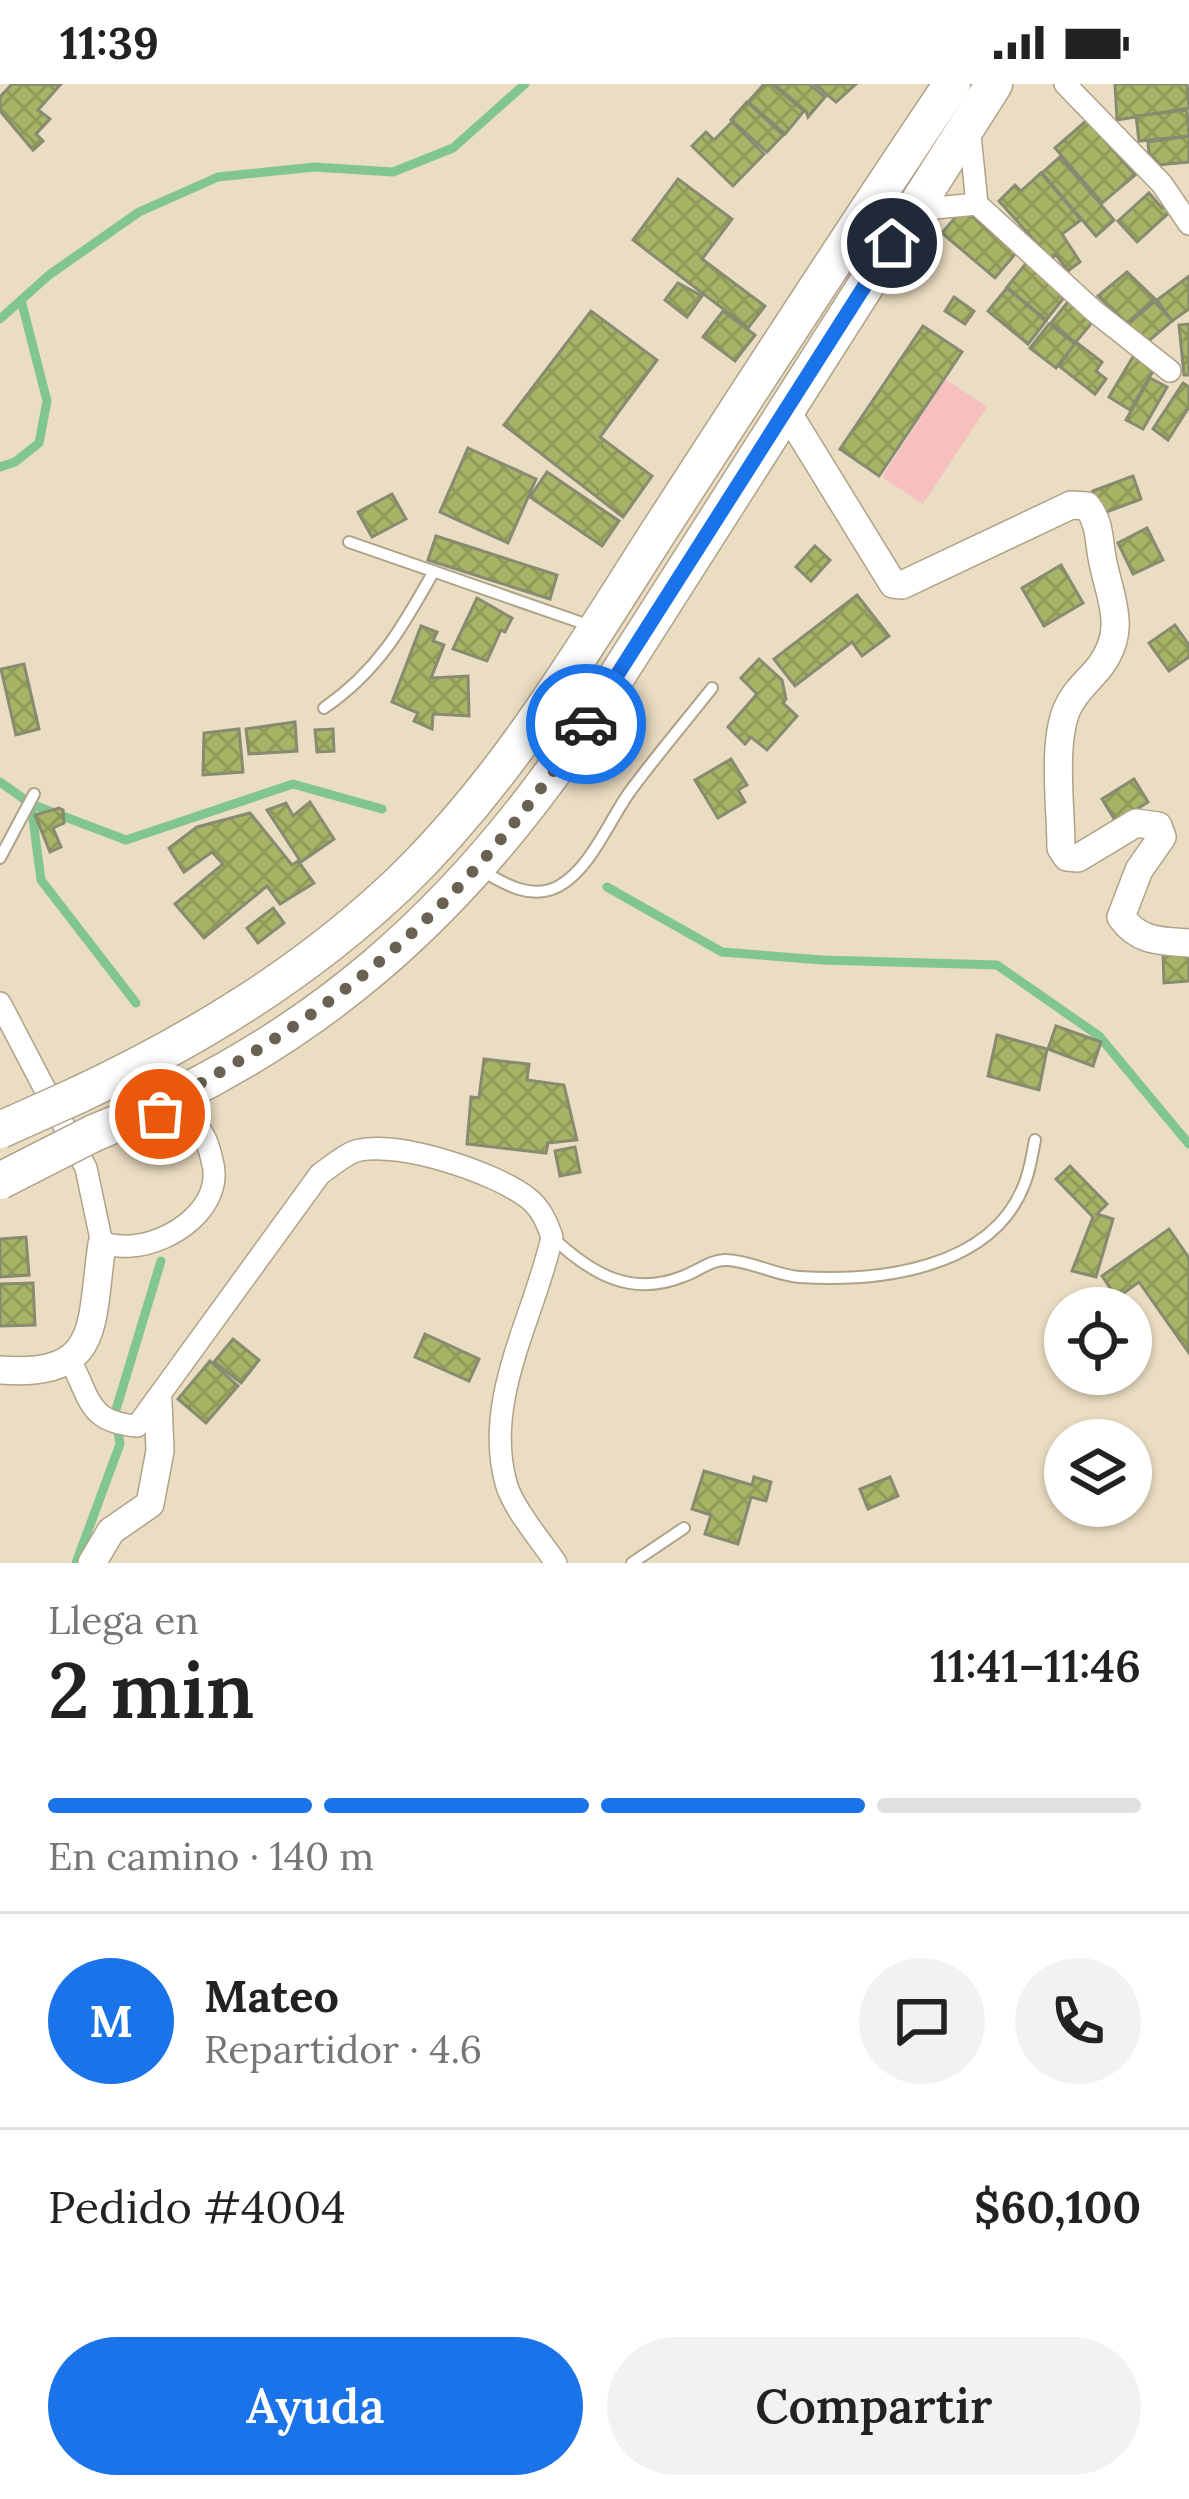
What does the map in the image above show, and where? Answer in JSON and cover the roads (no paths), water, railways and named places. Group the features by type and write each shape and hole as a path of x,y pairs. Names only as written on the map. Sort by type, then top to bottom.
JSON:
{"highway":[{"path":"0,1130 149,1062 218,1023 345,932 403,880 469,808 507,763 952,84"},
{"path":"0,1180 228,1070 300,1025 368,975 478,868 542,790 994,84"}],"street":[{"path":"1065,84 1162,184 1189,224"},
{"path":"969,124 976,204 1170,371"},
{"path":"914,210 976,204"},
{"path":"786,410 893,584 902,585 1070,505 1087,506 1097,519 1102,564 1118,614 1102,664 1084,681 1067,709 1060,738 1061,848 1067,857 1078,858 1136,823 1158,826 1162,837 1139,870 1121,916 1132,932 1149,940 1189,943"},
{"path":"0,1004 86,1168 102,1244 85,1344 71,1362 47,1371 0,1370"},
{"path":"102,1244 131,1246 153,1241 181,1228 209,1202 216,1172 207,1142 185,1118 152,1109"},
{"path":"71,1362 88,1402 117,1424 137,1426 320,1174 358,1150 406,1152 458,1166 531,1200 552,1237 507,1380 501,1427 506,1486 556,1563"},
{"path":"92,1563 112,1531 151,1504 160,1451 158,1402"}],"lane":[{"path":"350,542 597,628"},
{"path":"324,708 360,683 434,572"},
{"path":"478,868 510,887 531,892 556,888 582,865 631,790 712,688"},
{"path":"0,858 34,794"},
{"path":"552,1237 610,1281 662,1283 728,1260 796,1276 898,1275 930,1266 980,1239 1009,1212 1024,1185 1035,1140"},
{"path":"632,1563 684,1528"}],"waterway":[{"path":"0,319 49,275 139,212 218,177 314,167 393,172 453,148 525,84"},
{"path":"0,467 15,462 39,443 47,401 21,300"},
{"path":"0,782 31,804 41,880 136,1003"},
{"path":"31,804 126,840 293,784 382,809"},
{"path":"607,887 722,952 997,965 1099,1036 1189,1144"},
{"path":"76,1563 120,1444 115,1413 161,1261"}]}
